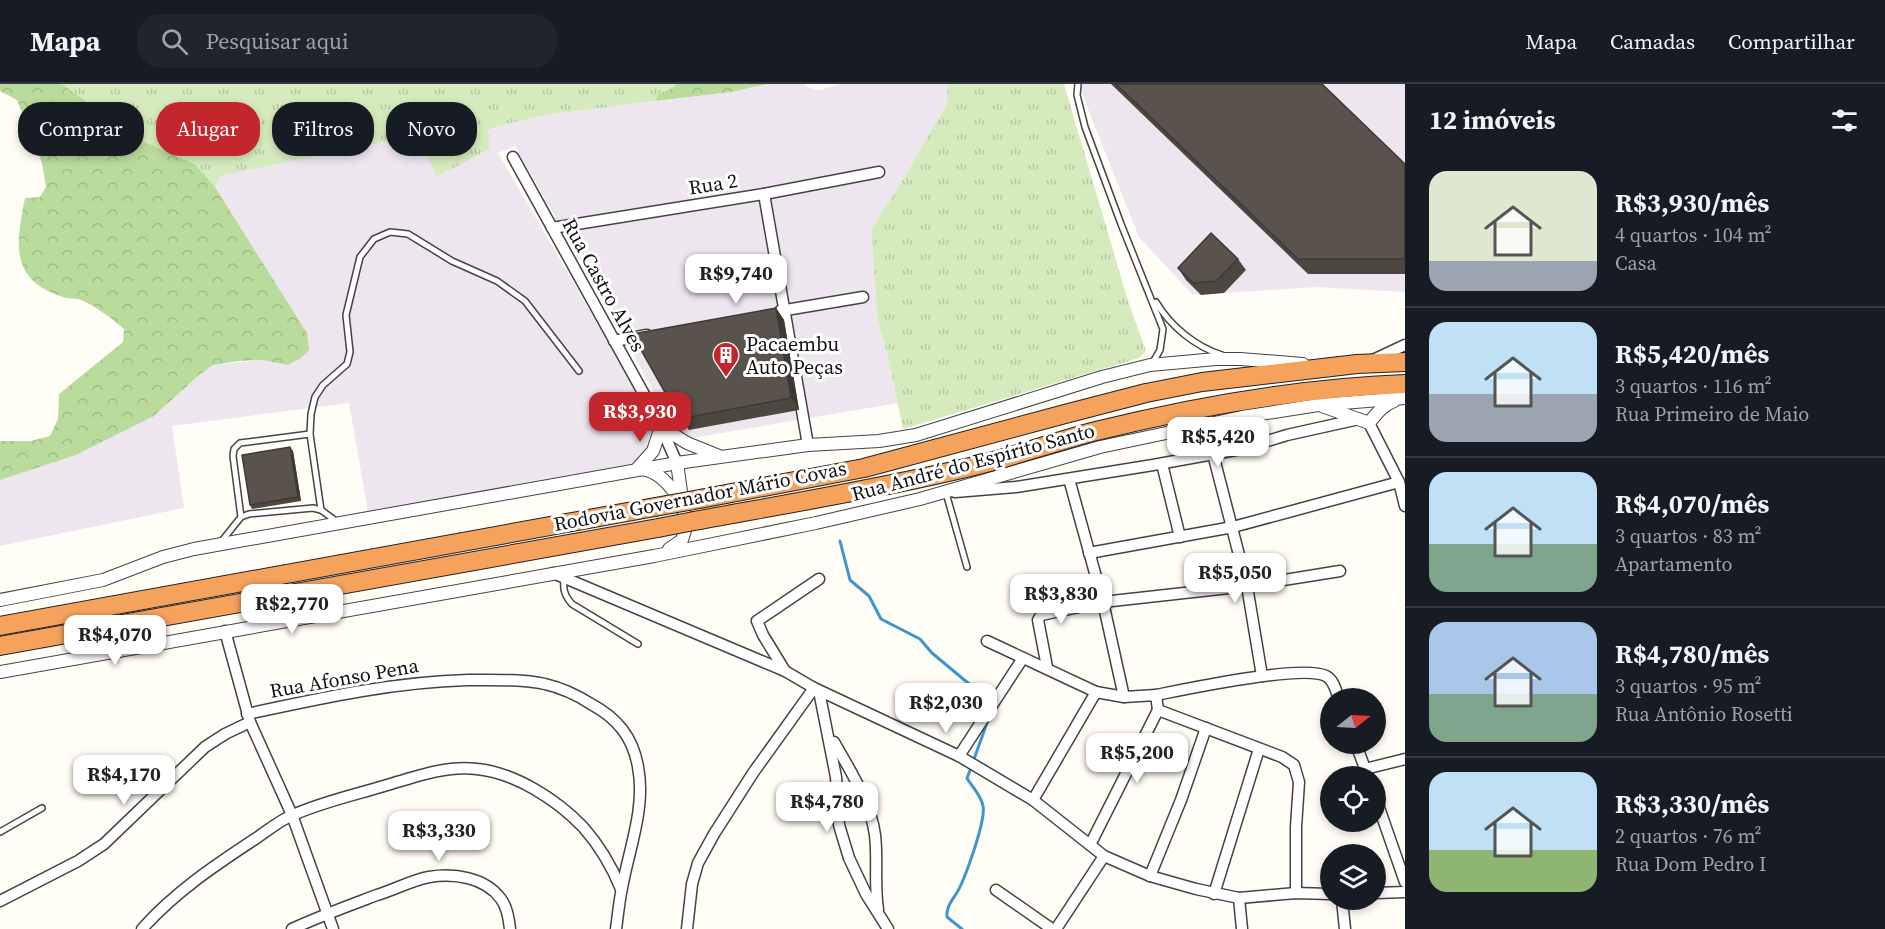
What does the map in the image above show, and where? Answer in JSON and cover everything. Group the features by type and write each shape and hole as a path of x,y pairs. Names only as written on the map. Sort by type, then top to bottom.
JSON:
{"highway":[{"name":"Rodovia Governador Mário Covas","path":"0,626 864,468 1146,393 1202,382 1364,364 1405,363"},
{"name":"Rodovia Governador Mário Covas","path":"0,646 658,528 972,466 1054,442 1169,414 1306,392 1405,384"}],"street":[{"name":"Rua Castro Alves","path":"513,157 662,427 677,463"},
{"name":"Rua 2","path":"552,228 764,194 879,172"},
{"path":"764,194 779,312 808,445"},
{"path":"779,312 863,297"},
{"path":"614,341 660,333"},
{"path":"1364,364 1405,345"},
{"name":"Rodovia Governador Mário Covas","path":"0,600 103,580 163,557 219,545 636,469 808,445 879,441 916,435 1102,376 1150,365 1192,360 1240,359 1335,367"},
{"path":"943,494 1016,487 1213,454 1364,421 1388,404 1405,398"},
{"name":"Rua André do Espírito Santo","path":"0,672 225,631 558,576 816,523 943,494 1029,466 1100,447 1258,413 1318,405 1405,398"},
{"path":"1318,405 1364,421 1402,485 1405,506"},
{"path":"636,469 653,451 662,427 687,443 722,457"},
{"path":"1213,454 1247,586 1262,676"},
{"path":"654,556 674,547 684,536 687,527 686,501 677,463"},
{"path":"1162,464 1180,537"},
{"path":"636,469 647,470 658,475 686,501"},
{"path":"1069,479 1103,602 1124,697"},
{"path":"1089,553 1233,527 1402,485"},
{"path":"1047,668 1038,620 1041,615 1103,602 1247,586 1340,571"},
{"path":"558,576 785,671 816,689 959,756 1033,800 1104,856 1150,876 1214,894 1239,898 1296,893 1320,894"},
{"path":"785,671 757,621 819,579"},
{"path":"225,631 249,718 292,815 333,929"},
{"path":"987,642 1096,692 1124,697 1156,695 1262,676 1309,673 1329,677 1335,688"},
{"path":"959,756 1023,658"},
{"name":"Rua Afonso Pena","path":"0,901 78,861 104,844 205,747 249,718 324,697 398,684 520,680 562,689 608,713 622,727 632,744 639,768 639,793 634,837 621,889 616,929"},
{"path":"816,689 829,733 837,777 839,825 857,877 878,916 888,929"},
{"path":"687,929 692,884 698,863 753,773 816,689"},
{"path":"1033,800 1096,692"},
{"path":"1090,845 1158,710 1156,695"},
{"path":"1158,710 1289,761 1298,771 1296,893"},
{"path":"1150,876 1181,800 1206,728"},
{"path":"829,733 867,808 875,835 878,916"},
{"path":"1214,894 1259,749"},
{"path":"1386,766 1405,759"},
{"path":"142,929 162,906 192,881 292,815 426,773 452,769 477,768 503,775 525,784 558,806 583,828 595,843 613,869 621,889"},
{"path":"837,777 850,771"},
{"path":"1386,828 1405,882"},
{"path":"1056,929 1104,856"},
{"path":"857,877 867,878 875,875"},
{"path":"292,929 327,913 428,877 454,876 474,880 493,890 502,900 510,929"},
{"path":"996,890 1052,929"},
{"path":"1386,893 1405,892"},
{"path":"1239,898 1242,929"},
{"path":"1343,910 1345,929"}],"lane":[{"path":"1078,84 1077,95 1085,127 1163,329 1160,350 1150,365"},
{"path":"321,510 310,434 311,414 315,397 323,385 347,364 350,352 346,315 360,257 374,239 390,232 408,234 452,261 496,281 525,301 579,372"},
{"path":"1147,285 1158,306 1185,335 1216,353 1240,359"},
{"path":"241,517 234,449 240,443 310,434"},
{"path":"943,494 967,567"},
{"path":"219,545 241,517 313,508 321,510 340,524"},
{"path":"558,576 566,597 572,604 638,644"},
{"path":"0,832 42,808"}],"shaded area":[{"path":"768,84 804,84 820,90 840,84 948,84 946,105 895,193 871,229 878,323 898,403 692,438 674,427 515,146 498,153 651,416 654,429 652,443 638,461 631,465 368,512 349,403 172,426 184,508 0,546 0,480 76,455 154,416 213,365 262,360 288,365 307,333 215,187 220,176 317,156 374,156 374,144 386,142 386,156 428,156 437,177 468,156 477,156 477,148 487,140 488,129 497,126 547,115 731,92"},
{"path":"1078,84 1405,84 1405,292 1316,287 1193,295 1139,237"}],"green space":[{"path":"0,84 62,84 87,102 18,103 0,91"},
{"path":"62,84 677,84 657,95 656,101 547,115 497,126 488,130 489,149 477,155 477,102 386,102 386,142 374,144 374,102 272,102 272,156 317,156 220,176 215,187 196,165 176,156 260,156 260,102 156,102 156,147 144,142 144,102 87,102"},
{"path":"677,84 768,84 731,92 656,101 657,95"},
{"path":"948,84 1064,84 1128,301 1146,351 1139,358 903,429 887,352 878,323 871,229 895,193 946,105"},
{"path":"144,142 156,147 156,156 176,156 196,165 215,187 307,333 309,350 301,358 288,365 262,360 213,365 154,416 76,455 0,480 0,441 31,441 50,436 58,419 59,394 123,342 124,329 103,313 79,299 65,298 45,290 33,281 25,270 20,258 19,245 25,198 40,197 46,187 39,156 144,156"},
{"path":"428,156 476,156 437,177"}],"building":[{"path":"1116,84 1322,84 1405,164 1405,259 1298,259"},
{"path":"1211,233 1238,259 1216,281 1193,283 1178,268"},
{"name":"Pacaembu Auto Peças","path":"776,308 791,398 680,419 632,334"},
{"path":"290,447 298,497 250,505 242,455"}],"waterway":[{"path":"840,541 850,580 869,596 881,619 920,639 932,653 992,703"},
{"path":"973,762 988,720"},
{"path":"962,929 947,917 947,912 967,870 982,822 982,802 967,778 971,768"}],"place":[{"name":"Pacaembu Auto Peças","path":"726,378"}]}
